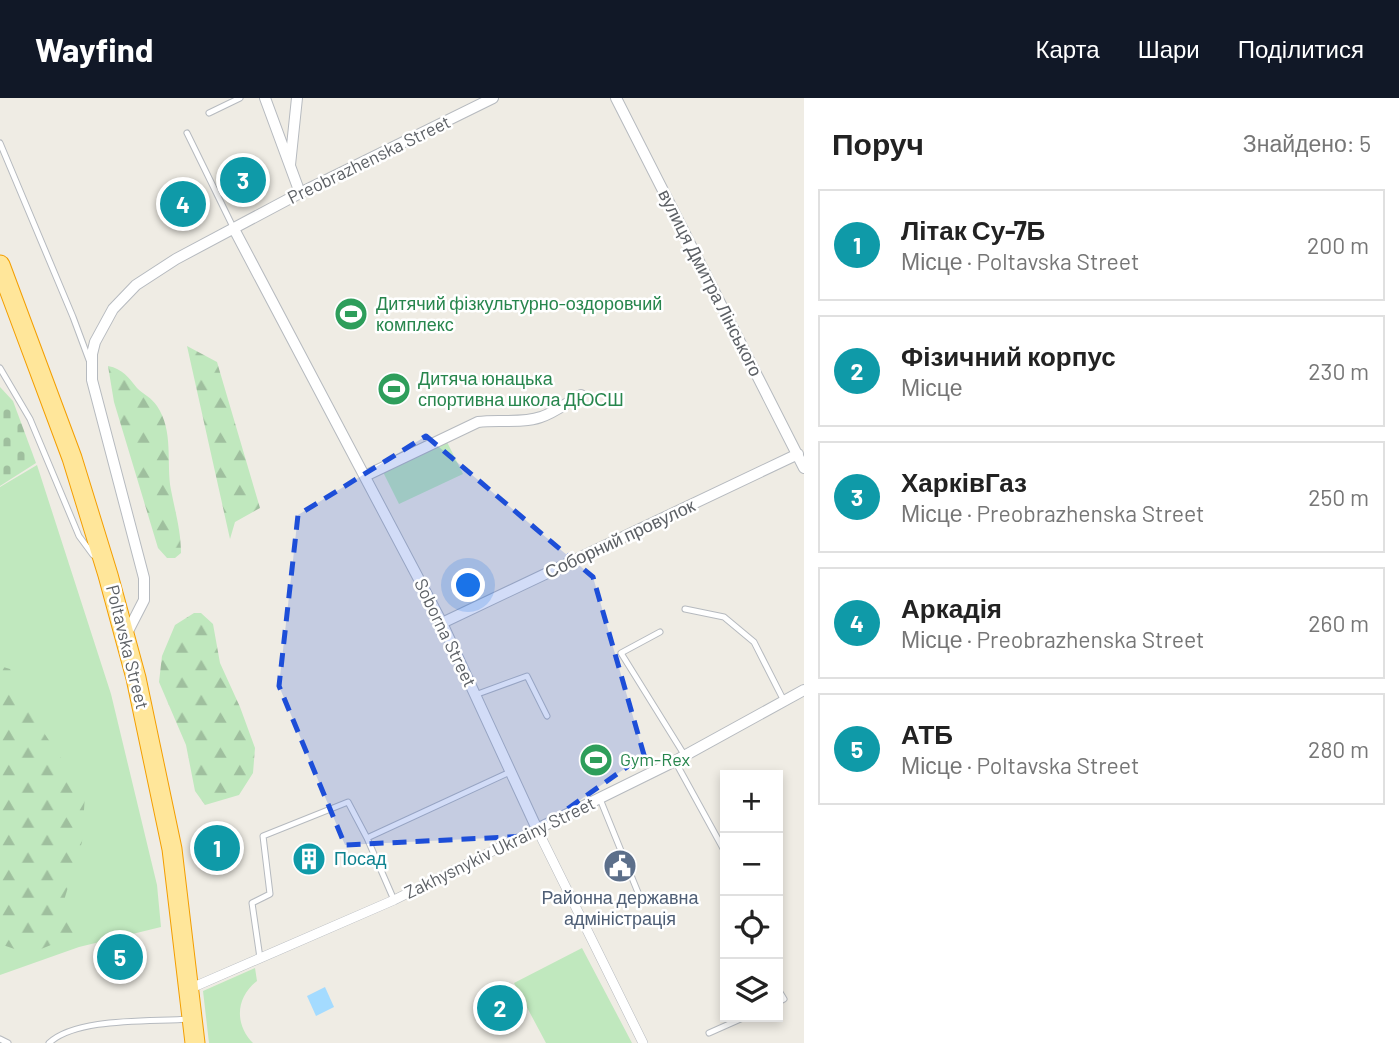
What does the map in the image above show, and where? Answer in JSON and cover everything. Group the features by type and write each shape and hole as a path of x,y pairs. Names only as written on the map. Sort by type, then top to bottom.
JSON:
{"highway":[{"name":"Poltavska Street","path":"0,265 72,458 125,637 157,769 172,849 194,1043"}],"street":[{"path":"265,98 300,193"},
{"path":"290,168 296,98"},
{"name":"Preobrazhenska Street","path":"91,367 95,342 106,319 121,298 176,258 300,193 493,98"},
{"name":"вулиця Дмитра Лінського","path":"616,98 804,468"},
{"name":"Soborna Street","path":"234,229 442,623 537,829 643,1043"},
{"path":"91,367 97,403 144,578 144,600 125,637"},
{"path":"365,476 478,422 497,419 520,421 540,417 581,395"},
{"name":"Соборний провулок","path":"442,623 798,454"},
{"name":"Zakhysnykiv Ukrainy Street","path":"188,990 394,900 680,759 804,690"}],"lane":[{"path":"209,113 240,98"},
{"path":"187,133 234,229"},
{"path":"0,143 73,317 91,367"},
{"path":"0,368 30,419 79,536 108,575"},
{"path":"685,609 724,617 754,642 784,701"},
{"path":"660,632 621,653 680,759 720,842"},
{"path":"475,695 527,676 547,716"},
{"path":"367,838 510,772"},
{"path":"600,799 639,895"},
{"path":"260,958 252,903 270,894 263,836 348,802 394,900"},
{"path":"49,1043 60,1034 79,1027 192,1019"},
{"path":"709,1033 734,1022"},
{"path":"0,1039 8,1043"}],"highlighted area":[{"path":"426,436 593,577 644,755 529,836 345,845 279,686 298,515"}],"green space":[{"path":"187,346 217,362 260,508 235,522 230,539"},
{"path":"108,366 125,374 155,403 166,426 171,490 181,545 181,553 175,558 167,558 158,548 114,402"},
{"path":"0,387 13,401 36,463 0,486"},
{"path":"446,440 463,474 399,504 383,472"},
{"path":"37,465 111,694 157,885 161,927 79,947 0,975 0,487"},
{"path":"194,613 201,613 213,624 220,663 255,748 253,773 239,795 205,805 195,791 186,745 159,682 162,656 175,625"},
{"path":"0,666 10,669 38,724 85,794 82,842 61,910 80,933 29,954 0,944"},
{"path":"582,948 632,1043 546,1043 514,983"},
{"path":"255,968 257,981 245,995 240,1011 243,1028 253,1043 209,1043 203,991"}],"water":[{"path":"325,987 334,1007 316,1016 307,996"}],"place":[{"name":"ХарківГаз","path":"243,180"},
{"name":"Аркадія","path":"183,204"},
{"name":"Дитячий фізкультурно-оздоровчий комплекс","path":"351,314"},
{"name":"Дитяча юнацька спортивна школа ДЮСШ","path":"394,389"},
{"name":"Gym-Rex","path":"596,760"},
{"name":"Літак Су-7Б","path":"217,848"},
{"name":"Посад","path":"309,859"},
{"name":"Районна державна адміністрація","path":"620,866"},
{"name":"АТБ","path":"120,957"},
{"name":"Фізичний корпус","path":"500,1008"}]}
